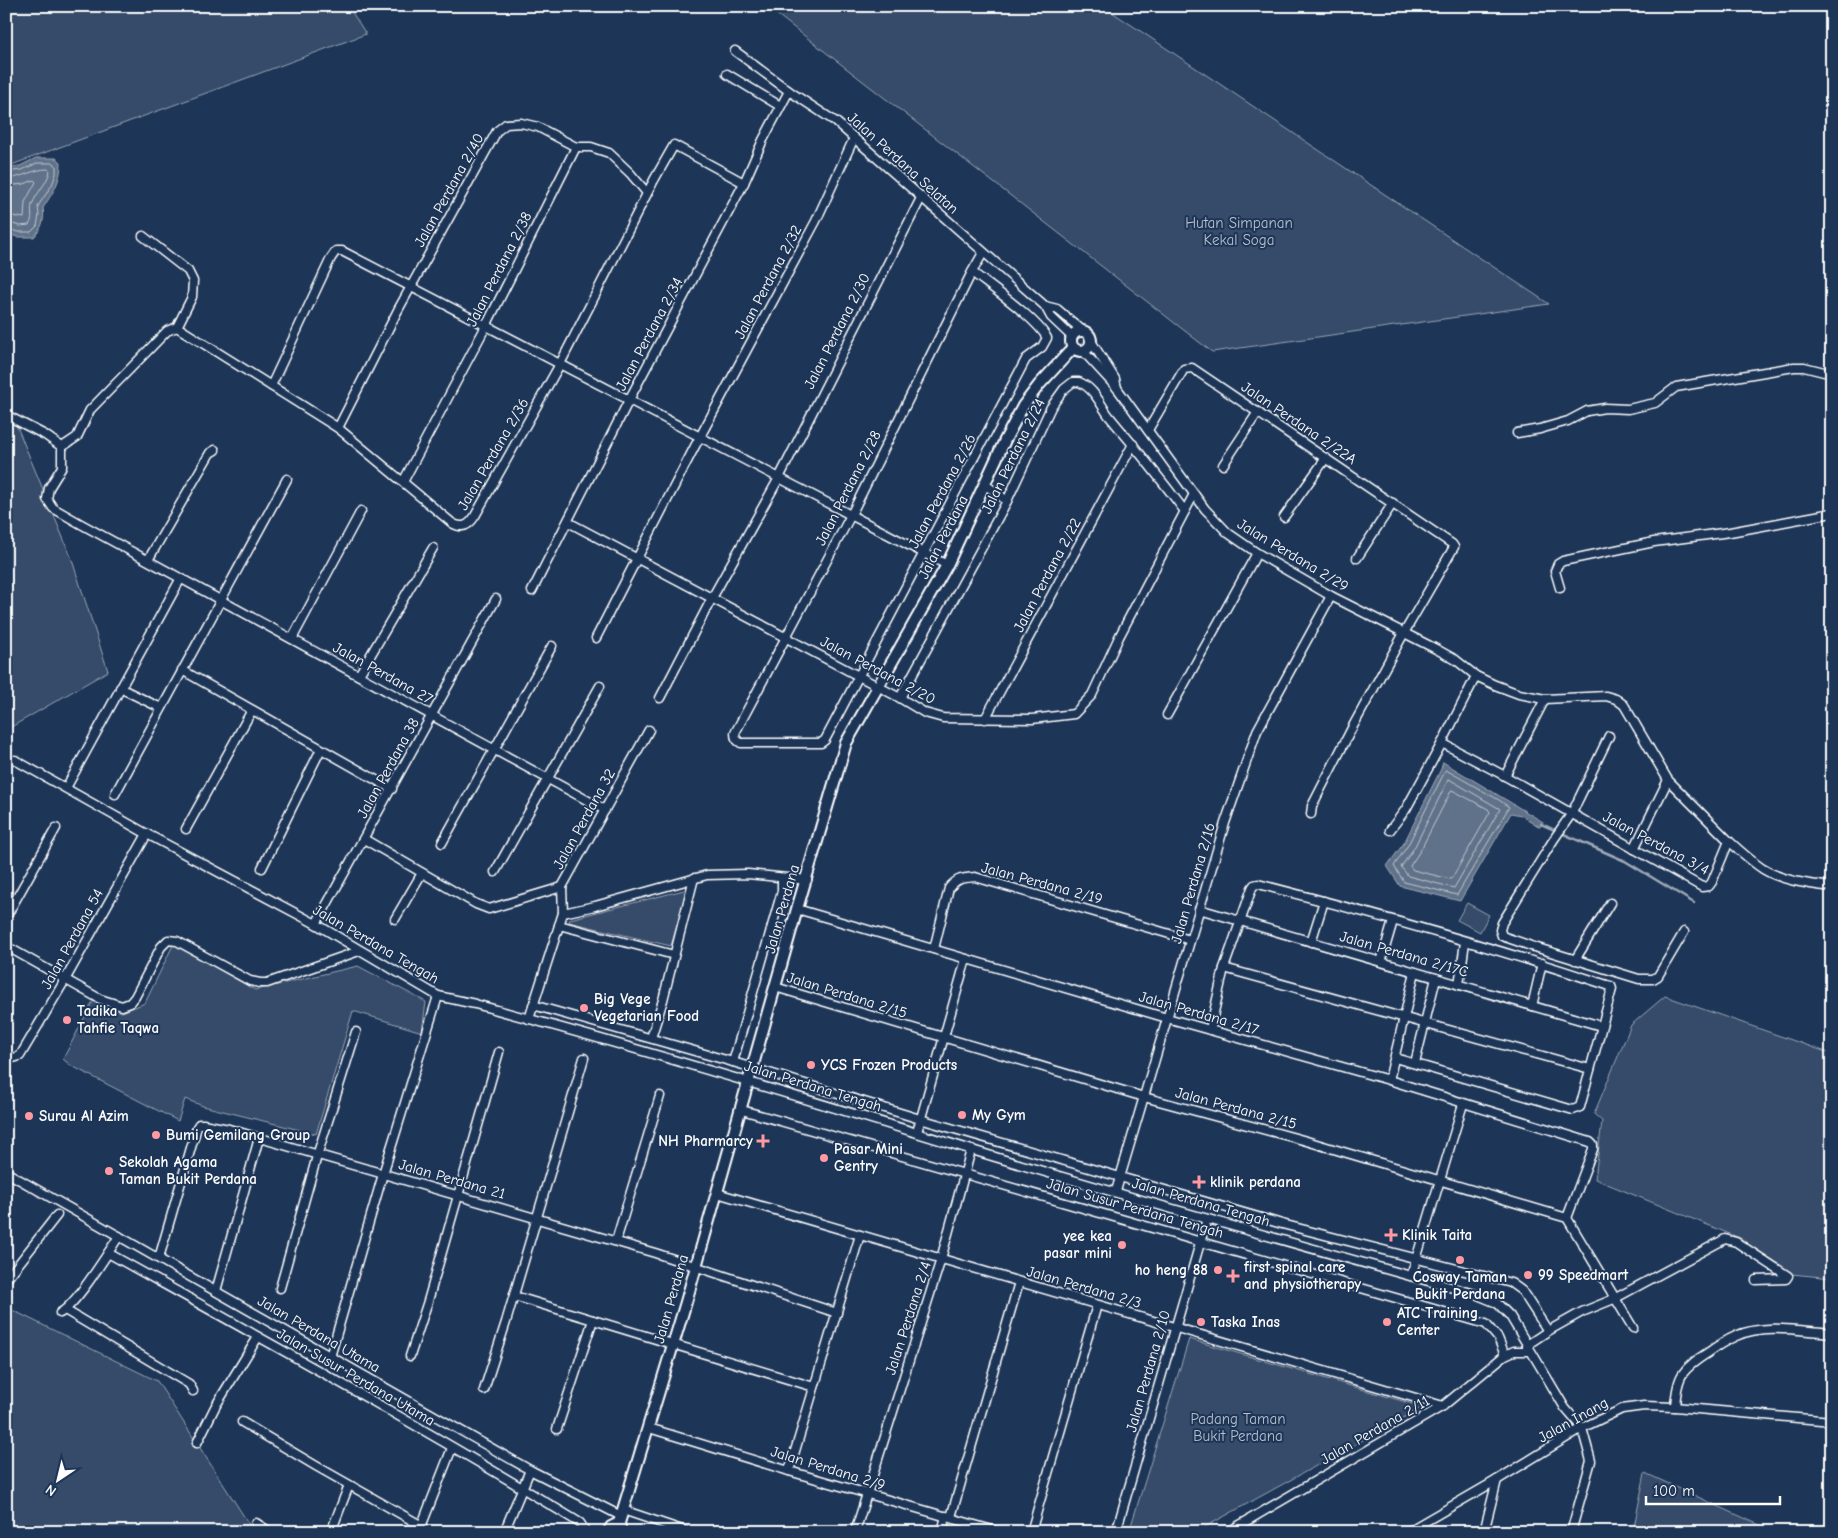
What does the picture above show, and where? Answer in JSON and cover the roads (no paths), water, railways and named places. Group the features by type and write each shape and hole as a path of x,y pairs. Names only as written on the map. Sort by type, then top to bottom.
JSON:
{"street":[{"name":"Jalan Perdana Selatan","path":"735,51 789,91 821,111 854,138 1045,306"},
{"path":"727,74 780,106"},
{"name":"Jalan Perdana 2/34","path":"532,591 629,400 744,183 789,91"},
{"name":"Jalan Perdana 2/40","path":"338,428 398,310 497,131 506,124 521,123 538,127 576,147"},
{"name":"Jalan Perdana 2/32","path":"638,559 694,448 816,221 854,138"},
{"name":"Jalan Perdana 2/36","path":"177,327 338,428 452,523 458,526 468,524 475,516 560,364 654,180 674,145 744,183"},
{"path":"576,147 591,147 609,153 630,173 647,194"},
{"name":"Jalan Perdana 2/38","path":"403,482 486,326 576,147"},
{"name":"Jalan Perdana 2/30","path":"712,598 779,478 921,198"},
{"path":"6,415 46,435 62,447 76,437 90,410 167,331 177,327 192,296 193,281 188,271 143,236"},
{"path":"271,386 331,258 336,251 342,251 947,565"},
{"name":"Jalan Perdana 2/28","path":"814,743 741,743 735,738 735,733 851,515 983,253"},
{"name":"Jalan Perdana 2/26","path":"814,743 821,743 829,735 1026,359 1042,347 1048,338 1033,322 972,272"},
{"path":"1045,306 1057,309 1088,334 1115,378 1117,388"},
{"path":"1045,306 1051,317 1071,336"},
{"path":"1083,331 1076,332 1071,336 1070,342 1117,388"},
{"path":"1078,350 1089,348 1091,341"},
{"name":"Jalan Perdana","path":"621,1520 742,1110 797,909 846,743 947,565 986,485 1005,440 1023,406 1039,385 1078,350"},
{"path":"1517,433 1568,421 1587,411 1605,408 1628,409 1655,403 1676,387 1794,367 1804,367 1832,374"},
{"name":"Jalan Perdana 2/22A","path":"1148,430 1184,369 1197,370 1452,544 1453,550 1404,633"},
{"name":"Jalan Perdana 2/24","path":"900,698 1007,502 1051,407 1064,389 1073,382 1079,382 1090,389 1184,510"},
{"name":"Jalan Perdana 2/29","path":"1117,388 1205,509 1228,534 1332,596 1456,660 1476,676"},
{"path":"1223,465 1258,412"},
{"name":"Jalan Perdana 2/22","path":"985,719 1134,444"},
{"name":"Jalan Perdana 27","path":"62,447 62,467 49,488 48,500 53,508 605,810"},
{"path":"148,560 210,453 215,450"},
{"path":"1284,517 1326,458"},
{"path":"115,794 287,479"},
{"path":"986,485 1007,502"},
{"name":"Jalan Perdana 2/20","path":"568,522 925,712 943,718 1058,717 1074,714 1092,694 1119,637 1194,494"},
{"path":"1357,558 1393,503"},
{"path":"292,638 361,510"},
{"path":"1560,588 1555,571 1558,564 1563,561 1646,544 1730,532 1832,513"},
{"path":"359,675 433,548"},
{"path":"1167,715 1257,553"},
{"path":"596,638 638,559"},
{"path":"66,788 181,578"},
{"name":"Jalan Perdana 2/16","path":"1116,1191 1221,837 1257,731 1332,596"},
{"path":"660,698 712,598"},
{"name":"Jalan Perdana 38","path":"316,924 496,599"},
{"path":"1311,814 1312,806 1347,737 1404,633"},
{"path":"442,843 552,646"},
{"path":"182,670 392,789"},
{"path":"1390,830 1406,809 1476,676 1519,694 1545,699 1606,696 1616,699 1624,705 1668,780 1729,841 1763,869 1781,877 1814,885 1832,887"},
{"path":"495,872 600,686"},
{"path":"120,688 161,708"},
{"path":"1505,776 1545,699"},
{"path":"186,829 252,710"},
{"name":"Jalan Perdana 32","path":"364,839 476,904 489,909 562,887 649,730"},
{"path":"1609,736 1572,813 1502,923 1500,930 1502,936 1639,979 1653,979 1658,976 1684,932"},
{"name":"Jalan Perdana 3/4","path":"1442,743 1572,813 1702,887 1709,886 1729,841"},
{"path":"262,868 321,749"},
{"name":"Jalan Perdana Tengah","path":"15,760 147,834 316,924 438,996 529,1018 750,1082 971,1150 1207,1219 1475,1294 1497,1303 1510,1316 1564,1408 1582,1428"},
{"path":"1634,849 1668,780"},
{"path":"6,917 56,828"},
{"name":"Jalan Perdana 54","path":"6,1060 20,1056 147,834"},
{"path":"395,919 422,873"},
{"path":"563,913 595,906 708,874 807,880"},
{"name":"Jalan Perdana 2/19","path":"934,949 949,888 955,880 975,877 1190,940"},
{"path":"651,1038 694,878"},
{"path":"732,1062 782,891 782,878"},
{"path":"1210,1030 1224,968 1239,921 1254,885 1258,884 1542,963 1611,986 1612,989 1580,1107 1573,1110 1394,1058"},
{"path":"529,1018 563,913 562,887"},
{"path":"1311,942 1324,901"},
{"path":"1575,960 1610,903"},
{"name":"Jalan Perdana 2/17","path":"797,909 1167,1018 1389,1080 1593,1145 1567,1218"},
{"name":"Jalan Perdana 2/17C","path":"1200,910 1601,1026"},
{"path":"1381,962 1392,921"},
{"path":"559,925 674,955"},
{"path":"6,946 100,999 122,1006 130,1003 135,997 161,947 168,940 178,941 250,981 260,983 267,983 359,951"},
{"path":"1459,985 1465,942"},
{"path":"917,1132 966,959"},
{"path":"1532,1006 1542,963"},
{"path":"1224,968 1590,1069"},
{"path":"1389,1080 1415,972"},
{"path":"1415,1063 1436,978"},
{"name":"Jalan Perdana 2/15","path":"775,987 1144,1097 1440,1180 1567,1218"},
{"path":"330,1357 383,1174 438,996"},
{"name":"Jalan Susur Perdana Tengah","path":"533,1005 1282,1224 1511,1283 1522,1291 1548,1330"},
{"path":"280,1288 356,1032"},
{"path":"410,1356 499,1052"},
{"path":"484,1390 514,1296 584,1058"},
{"path":"616,1241 660,1096"},
{"path":"1411,1276 1464,1104"},
{"name":"Jalan Susur Perdana Tengah","path":"742,1110 1486,1324 1498,1338 1505,1355"},
{"name":"Jalan Perdana 21","path":"159,1258 196,1127 199,1124 229,1129 616,1241 837,1314"},
{"path":"216,1291 259,1138"},
{"name":"Jalan Perdana 2/4","path":"855,1532 941,1259 971,1150"},
{"name":"Jalan Perdana Utama","path":"6,1172 621,1520 688,1532"},
{"name":"Jalan Perdana 2/3","path":"717,1193 1443,1406"},
{"path":"6,1280 57,1215"},
{"path":"1567,1218 1633,1328"},
{"name":"Jalan Perdana 2/10","path":"1116,1532 1207,1219"},
{"path":"790,1471 860,1235"},
{"path":"119,1236 85,1285 63,1311 189,1384 193,1392"},
{"path":"1505,1355 1529,1348 1548,1330 1582,1312 1614,1299 1725,1239 1736,1242 1788,1276 1786,1279 1756,1280"},
{"name":"Jalan Susur Perdana Utama","path":"108,1253 522,1488 580,1523 586,1532"},
{"path":"942,1532 1019,1282"},
{"path":"514,1296 814,1387"},
{"path":"1032,1532 1097,1305"},
{"path":"557,1429 593,1320"},
{"path":"1675,1407 1676,1387 1680,1376 1687,1367 1737,1335 1759,1330 1832,1333"},
{"path":"197,1443 215,1407 258,1337"},
{"name":"Jalan Perdana 2/11","path":"1228,1532 1443,1406 1505,1355"},
{"name":"Jalan Inang","path":"1407,1532 1582,1428 1612,1413 1634,1406 1675,1407 1832,1420"},
{"path":"242,1422 420,1529 452,1448"},
{"name":"Jalan Perdana 2/9","path":"649,1428 999,1532"},
{"path":"1571,1532 1591,1461 1582,1428"},
{"path":"504,1532 530,1470"},
{"path":"1484,1532 1497,1480"},
{"path":"331,1532 349,1485"},
{"path":"608,1532 611,1527 621,1520"},
{"path":"256,1523 270,1532"}],"water":[{"path":"36,158 56,158 61,162 60,175 43,208 44,216 39,230 34,237 17,237 6,233 6,167 20,166"},
{"path":"1443,762 1543,822 1540,827 1521,815 1511,813 1460,901 1400,886 1387,866 1404,843"}],"waterway":[{"path":"1541,824 1625,861 1694,903"}],"place":[{"name":"Big Vege Vegetarian Food","path":"584,1008"},
{"name":"Tadika Tahfie Taqwa","path":"67,1020"},
{"name":"YCS Frozen Products","path":"811,1065"},
{"name":"My Gym","path":"962,1115"},
{"name":"Surau Al Azim","path":"29,1116"},
{"name":"Bumi Gemilang Group","path":"156,1135"},
{"name":"NH Pharmarcy","path":"763,1141"},
{"name":"Pasar Mini Gentry","path":"824,1158"},
{"name":"Sekolah Agama Taman Bukit Perdana","path":"109,1171"},
{"name":"klinik perdana","path":"1199,1182"},
{"name":"Klinik Taita","path":"1391,1235"},
{"name":"yee kea pasar mini","path":"1122,1245"},
{"name":"Cosway Taman Bukit Perdana","path":"1460,1260"},
{"name":"ho heng 88","path":"1218,1270"},
{"name":"99 Speedmart","path":"1528,1275"},
{"name":"first spinal care and physiotherapy","path":"1233,1276"},
{"name":"Taska Inas","path":"1201,1322"},
{"name":"ATC Training Center","path":"1387,1322"}],"park label":[{"name":"Hutan Simpanan Kekal Soga","path":"1239,232"},
{"name":"Padang Taman Bukit Perdana","path":"1238,1428"}]}
